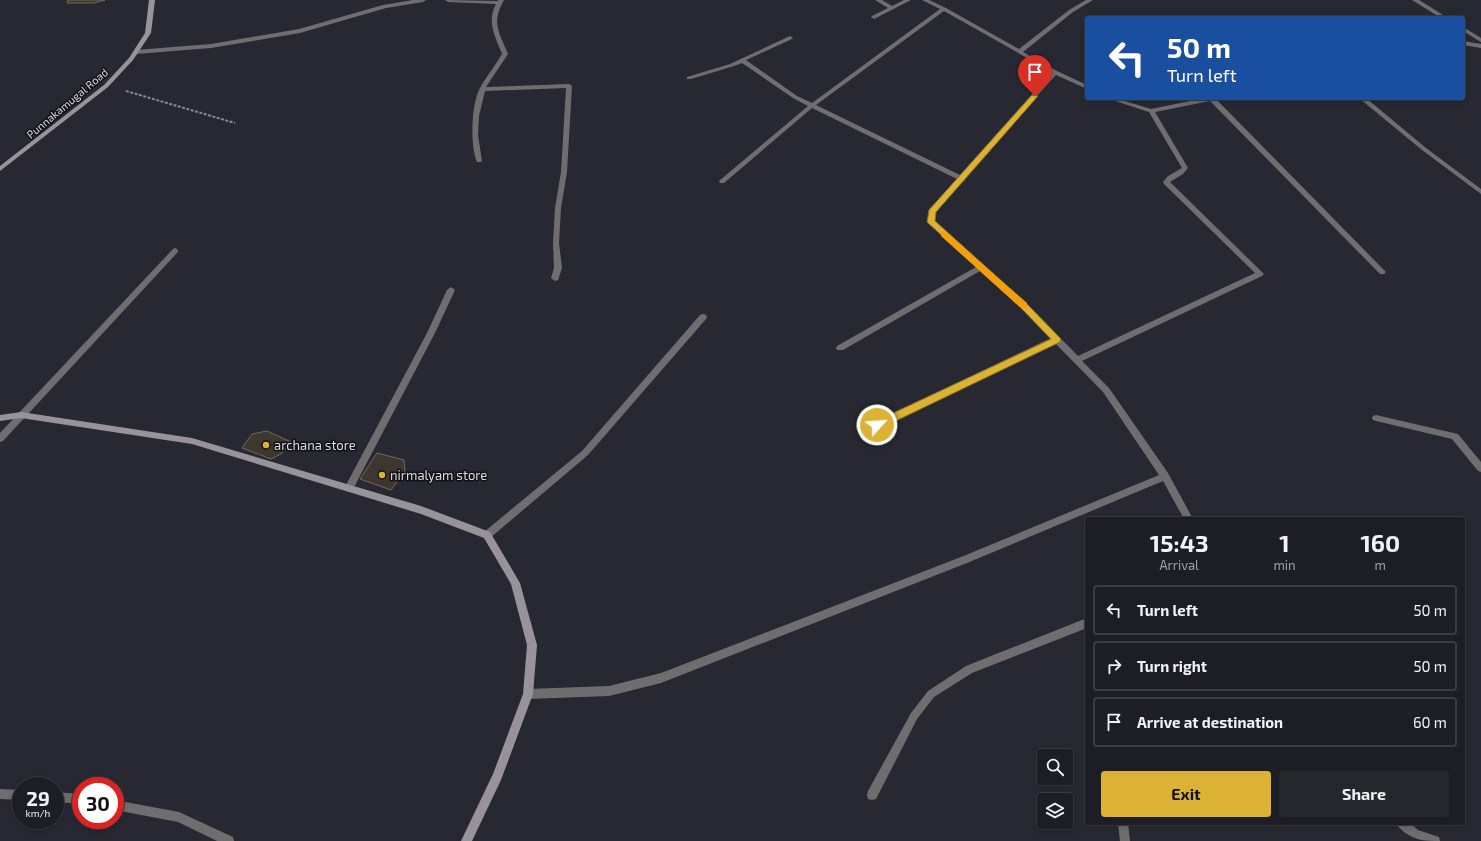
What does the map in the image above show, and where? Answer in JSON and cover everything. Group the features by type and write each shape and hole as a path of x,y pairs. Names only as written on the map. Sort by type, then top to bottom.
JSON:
{"street":[{"name":"Punnakamugal Road","path":"0,169 106,86 136,52 148,33 152,0"},
{"path":"136,52 211,46 300,31 384,6 423,0"},
{"path":"448,0 500,2 494,16 494,29 500,39 505,54 482,89 476,116 475,135 479,161"},
{"path":"878,0 891,8"},
{"path":"874,17 908,0"},
{"path":"924,0 944,9 1055,72 1085,87"},
{"path":"1019,52 1071,11 1090,0"},
{"path":"1416,0 1442,16"},
{"path":"722,181 811,106 944,9"},
{"path":"1465,30 1481,40"},
{"path":"690,78 726,67 790,38"},
{"path":"1465,43 1481,46"},
{"path":"742,60 795,97 811,106 962,179"},
{"path":"1055,72 962,179 932,211 931,222 1023,305 1106,390 1165,476 1189,517"},
{"path":"482,89 569,86 564,172 558,208 556,243 558,268 555,278"},
{"path":"1115,100 1151,111 1203,100"},
{"path":"1215,100 1382,272"},
{"path":"1364,100 1424,149 1481,192"},
{"path":"1077,360 1260,274 1166,182 1168,179 1182,172 1185,168 1151,111"},
{"path":"0,440 21,415 175,252"},
{"path":"840,348 981,267"},
{"path":"349,488 431,333 451,290"},
{"path":"487,535 586,453 703,316"},
{"path":"877,425 1057,339"},
{"path":"0,418 21,415 192,441 421,510 487,535 515,583 532,645 528,694 497,776 466,841"},
{"path":"1376,418 1456,436 1481,468"},
{"path":"528,694 609,692 661,678 964,560 1165,476"},
{"path":"872,795 914,716 931,694 969,669 1085,624"},
{"path":"0,794 12,795"},
{"path":"124,807 179,817 228,841"},
{"path":"1123,825 1125,841"},
{"path":"1404,825 1415,834 1435,841"}],"path":[{"path":"106,86 235,123"}],"building":[{"path":"68,0 105,0 94,3 67,3"},
{"name":"archana store","path":"267,431 291,442 281,454 271,459 242,448 252,434"},
{"name":"nirmalyam store","path":"377,453 404,460 405,471 391,490 360,479"}],"slow traffic":[{"path":"944,234 1024,306"}],"place":[{"name":"archana store","path":"266,445"},
{"name":"nirmalyam store","path":"382,475"}],"route":[{"path":"877,425 1057,339 1023,305 931,222 932,211 1035,96"}]}
